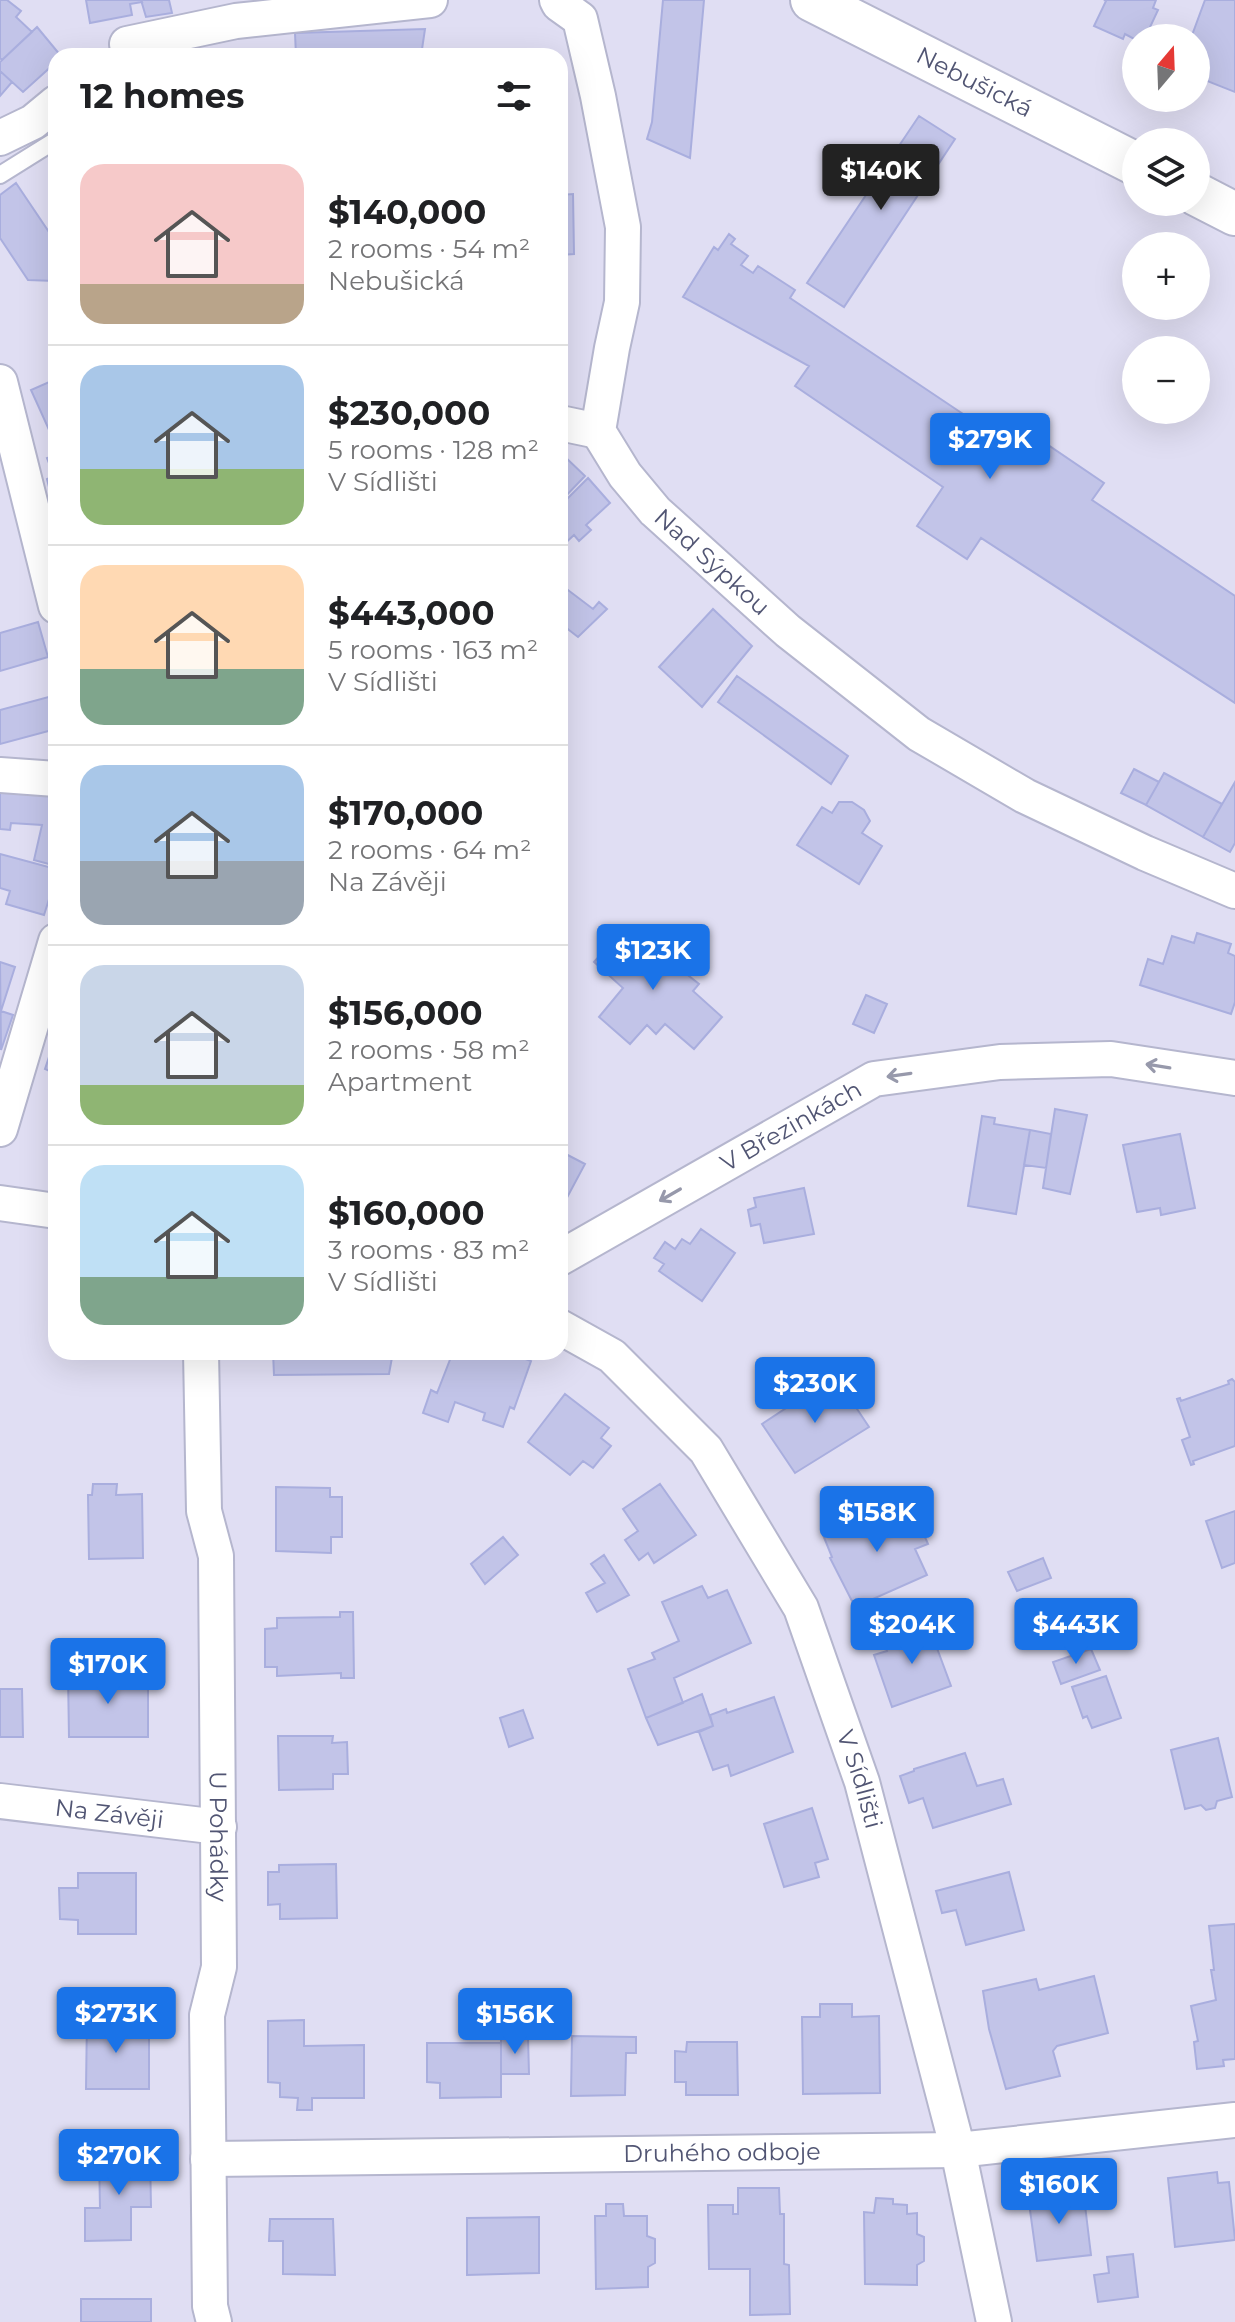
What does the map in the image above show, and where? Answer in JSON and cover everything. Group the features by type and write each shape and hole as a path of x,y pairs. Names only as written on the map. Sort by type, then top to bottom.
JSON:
{"street":[{"path":"128,48 236,21 430,0"},
{"path":"557,0 580,19 623,227 622,302 598,431 568,425"},
{"name":"Nebušická","path":"812,0 1122,157"},
{"path":"176,48 205,48"},
{"path":"0,138 33,122 48,110"},
{"path":"1210,201 1235,214"},
{"path":"0,382 48,574"},
{"name":"Nad Sýpkou","path":"598,431 625,475 655,511 788,631 919,734 1025,796 1145,853 1235,891"},
{"path":"0,775 48,778"},
{"path":"0,1129 48,968"},
{"name":"V Březinkách","path":"568,1253 874,1079 1000,1062 1111,1059 1235,1078"},
{"path":"0,1203 48,1210"},
{"name":"V Sídlišti","path":"568,1331 612,1356 706,1450 801,1608 862,1782 958,2150 994,2322"},
{"name":"U Pohádky","path":"201,1360 204,1511 216,1556 219,1967 207,2015 210,2306 214,2322"},
{"name":"Na Závěji","path":"0,1801 219,1827"},
{"name":"Druhého odboje","path":"208,2159 958,2150 1235,2120"}],"lane":[{"path":"0,175 48,145"}],"shaded area":[{"path":"0,0 1235,0 1235,2322 0,2322"}],"building":[{"path":"0,0 7,0 21,11 16,17 32,32 2,60 0,58"},
{"path":"86,0 142,2 130,4 132,15 90,23"},
{"path":"141,0 169,0 172,13 146,17"},
{"path":"663,0 704,0 690,158 647,139 652,122"},
{"path":"1156,0 1153,8 1158,10 1152,24 1122,24 1122,39 1094,26 1106,1"},
{"path":"1205,0 1235,0 1235,92 1210,82 1210,24 1196,24"},
{"path":"37,27 54,48 48,48 48,69 23,92 0,71 0,62"},
{"path":"425,29 422,48 296,48 295,33"},
{"path":"0,71 12,82 0,96"},
{"path":"919,116 955,139 844,307 807,283"},
{"path":"16,183 48,231 48,281 28,280 0,238 0,195"},
{"path":"568,194 573,194 574,254 568,254"},
{"path":"729,234 735,239 731,244 748,256 741,265 753,273 758,266 795,290 790,298 984,428 987,425 991,428 989,431 1033,461 1045,443 1104,483 1092,500 1235,596 1235,703 981,538 967,559 917,526 943,487 795,386 809,366 683,297 714,247 718,250"},
{"path":"48,383 48,428 31,390"},
{"path":"568,460 585,476 568,494"},
{"path":"588,478 610,503 586,525 591,530 579,541 574,535 568,541 568,498"},
{"path":"568,590 593,609 599,602 607,609 578,637 568,629"},
{"path":"713,609 752,646 702,707 659,667"},
{"path":"38,622 48,657 0,671 0,633"},
{"path":"737,676 848,756 831,784 718,702"},
{"path":"48,697 48,731 0,744 0,710"},
{"path":"1134,769 1159,782 1146,805 1121,793"},
{"path":"1164,773 1222,804 1203,837 1146,805"},
{"path":"1235,782 1235,843 1230,852 1203,837"},
{"path":"0,791 48,795 48,864 34,860 42,825 11,823 10,830 0,829"},
{"path":"839,802 852,802 864,810 870,821 862,833 882,846 859,884 797,845 822,807 832,813"},
{"path":"0,854 48,867 48,902 44,915 6,904 10,891 0,888"},
{"path":"622,931 634,942 645,931 692,972 689,976 699,984 693,991 722,1017 694,1049 665,1024 656,1034 647,1025 630,1044 599,1017 623,988 594,962"},
{"path":"1197,933 1231,944 1228,953 1235,956 1235,1002 1231,1014 1140,985 1148,959 1163,964 1172,936 1194,943"},
{"path":"0,962 15,967 1,1011 13,1015 1,1050"},
{"path":"866,995 887,1004 874,1033 853,1024"},
{"path":"1055,1109 1087,1115 1070,1194 1043,1188"},
{"path":"982,1116 995,1118 994,1124 1030,1130 1016,1214 968,1206"},
{"path":"1030,1130 1051,1134 1046,1168 1024,1165"},
{"path":"1180,1134 1195,1208 1161,1215 1160,1208 1137,1212 1123,1145"},
{"path":"568,1155 585,1164 568,1196"},
{"path":"804,1188 814,1234 764,1243 760,1224 751,1226 748,1210 756,1207 754,1198"},
{"path":"701,1229 735,1253 702,1301 659,1271 664,1264 654,1258 665,1242 675,1249 682,1239 690,1244"},
{"path":"273,1360 392,1360 389,1374 274,1375"},
{"path":"450,1360 531,1361 514,1409 510,1407 503,1427 483,1420 485,1413 455,1402 448,1422 423,1413 431,1390 437,1393"},
{"path":"835,1376 869,1427 795,1473 762,1424"},
{"path":"1232,1379 1235,1382 1235,1446 1193,1461 1191,1465 1182,1440 1190,1437 1177,1399 1181,1401 1229,1384 1228,1381"},
{"path":"565,1394 609,1428 601,1438 611,1446 593,1468 583,1461 570,1475 528,1442"},
{"path":"93,1484 117,1484 116,1495 142,1494 143,1558 89,1559 88,1495 92,1495"},
{"path":"660,1484 696,1535 654,1563 648,1553 639,1560 625,1540 638,1531 623,1509"},
{"path":"276,1487 330,1488 330,1497 342,1497 342,1537 331,1537 331,1553 276,1551"},
{"path":"895,1504 902,1519 915,1514 928,1544 915,1549 927,1575 855,1607 830,1558 823,1535"},
{"path":"1235,1511 1235,1563 1222,1568 1206,1521"},
{"path":"503,1537 518,1555 485,1584 471,1564"},
{"path":"604,1555 629,1595 597,1612 586,1593 605,1583 591,1564"},
{"path":"1043,1558 1051,1578 1017,1591 1008,1572"},
{"path":"702,1586 708,1598 727,1590 751,1643 674,1678 683,1703 646,1718 628,1669 655,1659 652,1653 679,1641 662,1602"},
{"path":"340,1612 353,1612 354,1678 341,1678 341,1673 277,1676 277,1667 265,1667 265,1629 277,1628 277,1618 340,1617"},
{"path":"928,1624 951,1686 892,1707 874,1655 887,1651 883,1641"},
{"path":"1091,1649 1100,1670 1061,1684 1053,1662"},
{"path":"142,1674 142,1686 148,1686 148,1737 69,1737 68,1675"},
{"path":"1106,1676 1121,1718 1092,1728 1087,1716 1083,1718 1072,1687"},
{"path":"0,1689 22,1689 23,1737 0,1737"},
{"path":"702,1694 713,1726 658,1745 646,1718"},
{"path":"774,1697 793,1752 731,1776 728,1765 713,1770 699,1732 713,1726 710,1715 726,1709 727,1713"},
{"path":"523,1710 533,1738 509,1747 500,1718"},
{"path":"278,1736 333,1736 332,1743 347,1742 348,1774 333,1774 333,1789 279,1790"},
{"path":"1218,1738 1232,1797 1217,1801 1215,1808 1206,1810 1201,1805 1185,1809 1171,1750"},
{"path":"965,1753 977,1786 1003,1779 1011,1804 933,1828 923,1798 909,1803 900,1776"},
{"path":"812,1808 828,1859 815,1863 819,1877 784,1887 764,1824"},
{"path":"336,1864 337,1918 280,1919 280,1904 268,1905 268,1872 279,1872 279,1865"},
{"path":"1009,1872 1024,1930 966,1945 956,1910 942,1913 936,1891"},
{"path":"78,1873 136,1873 136,1934 78,1934 78,1920 60,1919 59,1888 78,1888"},
{"path":"1235,1924 1235,2059 1223,2060 1224,2066 1197,2069 1194,2042 1198,2041 1191,2006 1216,2000 1209,1926"},
{"path":"1094,1976 1108,2033 1057,2046 1053,2051 1060,2076 1006,2089 989,2029 983,1991 1036,1979 1039,1990"},
{"path":"820,2004 852,2004 852,2017 879,2016 880,2093 803,2094 802,2017 820,2017"},
{"path":"87,2016 124,2016 124,2031 149,2031 149,2089 86,2089"},
{"path":"304,2020 304,2046 364,2045 364,2098 312,2098 312,2110 297,2110 298,2098 280,2097 280,2083 268,2082 268,2021"},
{"path":"572,2036 636,2037 636,2053 626,2053 625,2095 571,2096"},
{"path":"501,2037 528,2037 529,2074 501,2074"},
{"path":"687,2042 737,2042 738,2095 686,2095 686,2082 675,2082 675,2051 686,2052"},
{"path":"427,2043 501,2043 501,2097 440,2098 440,2083 427,2082"},
{"path":"99,2155 150,2155 151,2207 131,2207 131,2240 85,2241 85,2208 100,2208"},
{"path":"1217,2172 1218,2183 1229,2182 1235,2240 1175,2247 1168,2178"},
{"path":"738,2188 779,2188 780,2214 784,2214 784,2264 789,2265 790,2314 750,2315 750,2269 709,2269 708,2205 733,2205 733,2214 738,2214"},
{"path":"1065,2188 1066,2199 1084,2197 1091,2255 1037,2261 1029,2203 1035,2202 1034,2191"},
{"path":"876,2198 893,2199 893,2204 907,2205 907,2214 917,2213 917,2234 924,2237 924,2261 917,2265 917,2285 865,2284 864,2212 874,2213"},
{"path":"606,2204 623,2204 624,2216 647,2216 647,2236 655,2239 655,2263 648,2267 648,2287 596,2289 595,2216 606,2216"},
{"path":"539,2217 539,2273 467,2275 467,2218"},
{"path":"270,2219 333,2219 335,2275 283,2274 283,2241 269,2241"},
{"path":"1133,2254 1138,2297 1098,2302 1094,2275 1109,2273 1107,2257"},
{"path":"81,2299 151,2299 151,2322 81,2322"}]}
